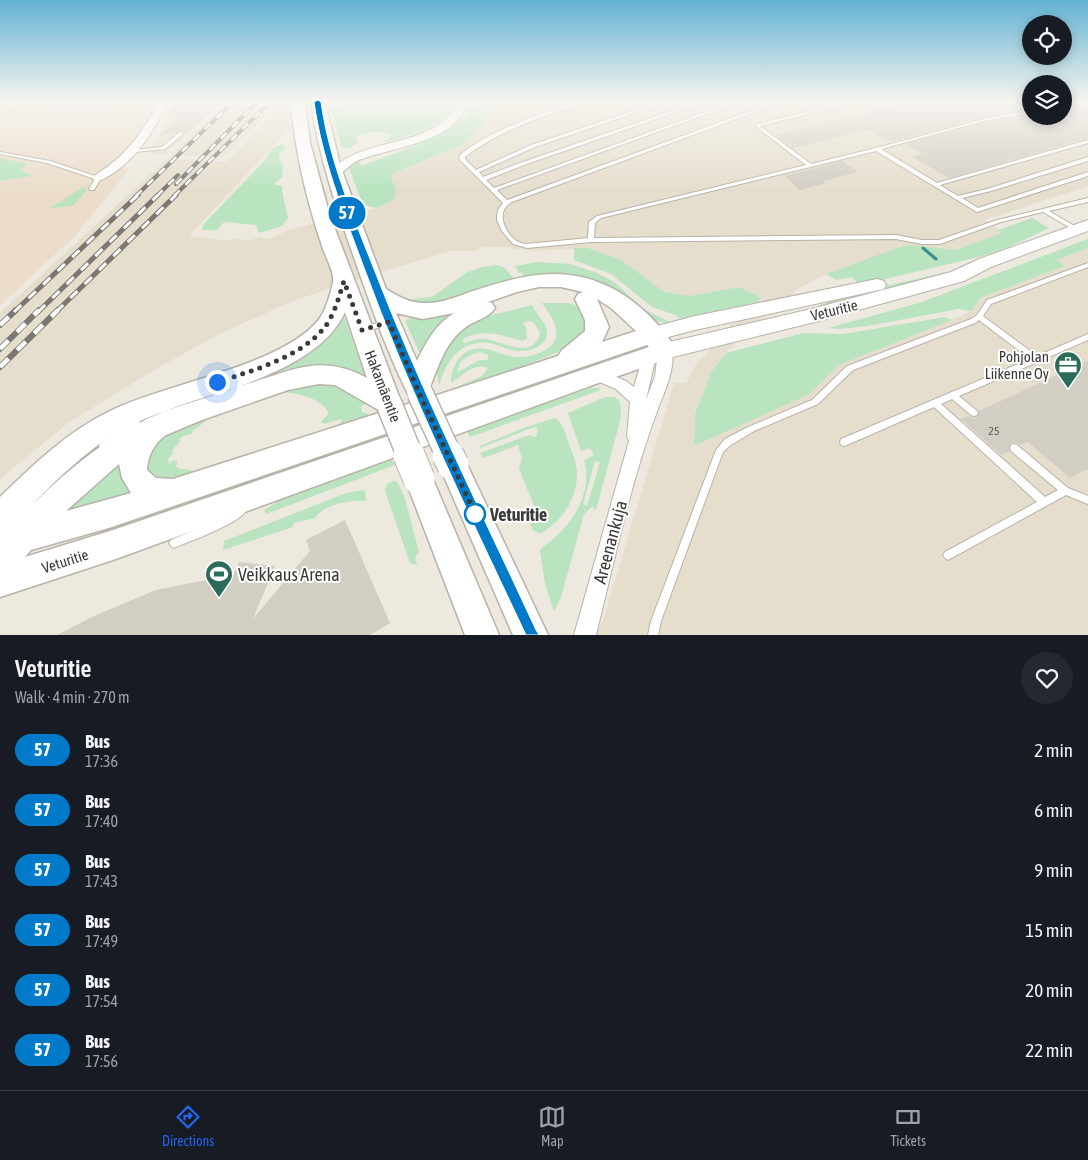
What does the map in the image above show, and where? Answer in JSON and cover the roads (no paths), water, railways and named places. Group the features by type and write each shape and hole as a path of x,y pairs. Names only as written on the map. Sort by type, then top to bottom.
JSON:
{"main road":[{"name":"Hakamäentie","path":"301,132 321,216 344,295 362,330 389,404 482,635"},
{"name":"Hakamäentie","path":"322,132 335,152 333,174 389,322 418,390 531,635"},
{"name":"Veturitie","path":"10,542 176,492 561,363 896,294 957,277 984,263 1082,227"},
{"path":"377,293 393,304 416,312 431,311 530,282 563,280 591,286 617,300 651,345"},
{"path":"418,390 441,336 461,319 476,311 506,301 545,292 572,293 599,304 651,345"},
{"path":"0,563 10,542 80,479 159,414 241,374 296,351 319,334 344,295"},
{"path":"561,363 596,336 598,331 598,318 586,298"},
{"name":"Veturitie","path":"0,581 113,545 594,374 651,345"},
{"path":"0,517 45,474 119,418 197,410 277,384 307,376 328,374 351,381 369,394 389,404"},
{"path":"159,414 133,460 133,473 136,479 150,490 176,492"}],"street":[{"path":"98,178 115,168 135,151 146,132"},
{"path":"333,174 357,157 421,138 435,132"},
{"path":"335,152 357,157"},
{"name":"Areenankuja","path":"635,448 638,400 651,345"},
{"name":"Areenankuja","path":"586,635 635,448 661,384 651,345"},
{"path":"594,374 621,385 638,400"}],"lane":[{"path":"507,203 462,159 462,156 470,149 508,132"},
{"path":"475,172 534,146 577,132"},
{"path":"483,179 616,132"},
{"path":"493,190 655,132"},
{"path":"700,132 507,203 502,207 499,215 500,220 508,236 517,244 527,246 591,240 896,236 931,243 950,239 999,222 1088,200"},
{"path":"765,132 810,165"},
{"path":"591,240 592,222 599,217 941,132"},
{"path":"135,151 162,148 182,133"},
{"path":"936,185 1088,140"},
{"path":"877,149 977,210 1088,174"},
{"path":"0,152 48,162 98,178 92,189"},
{"path":"957,198 1088,159"},
{"path":"1043,210 1082,227"},
{"path":"653,635 656,622 720,450 728,442 751,429 815,402 850,368 973,321 979,317 988,302 1088,265"},
{"path":"979,317 1036,359"},
{"path":"362,330 389,322"},
{"path":"844,442 1088,337"},
{"path":"953,395 974,414"},
{"path":"934,403 1044,502"},
{"path":"159,414 117,434 95,453 159,417 171,413 197,410"},
{"path":"1014,448 1065,491 1088,500"},
{"path":"174,542 228,520 272,489"},
{"path":"948,556 1065,491"}],"waterway":[{"path":"923,248 936,259"}],"railway":[{"path":"136,196 202,132"},
{"path":"176,184 228,132"},
{"path":"174,196 240,132"},
{"path":"158,195 178,175"},
{"path":"14,312 138,195"},
{"path":"38,312 158,195"},
{"path":"56,312 176,195"},
{"path":"0,325 16,310"},
{"path":"0,349 39,310"},
{"path":"0,367 58,310"}],"place":[{"name":"Pohjolan Liikenne Oy","path":"1068,389"},
{"name":"Veturitie","path":"475,514"},
{"name":"Veikkaus Arena","path":"219,598"}]}
